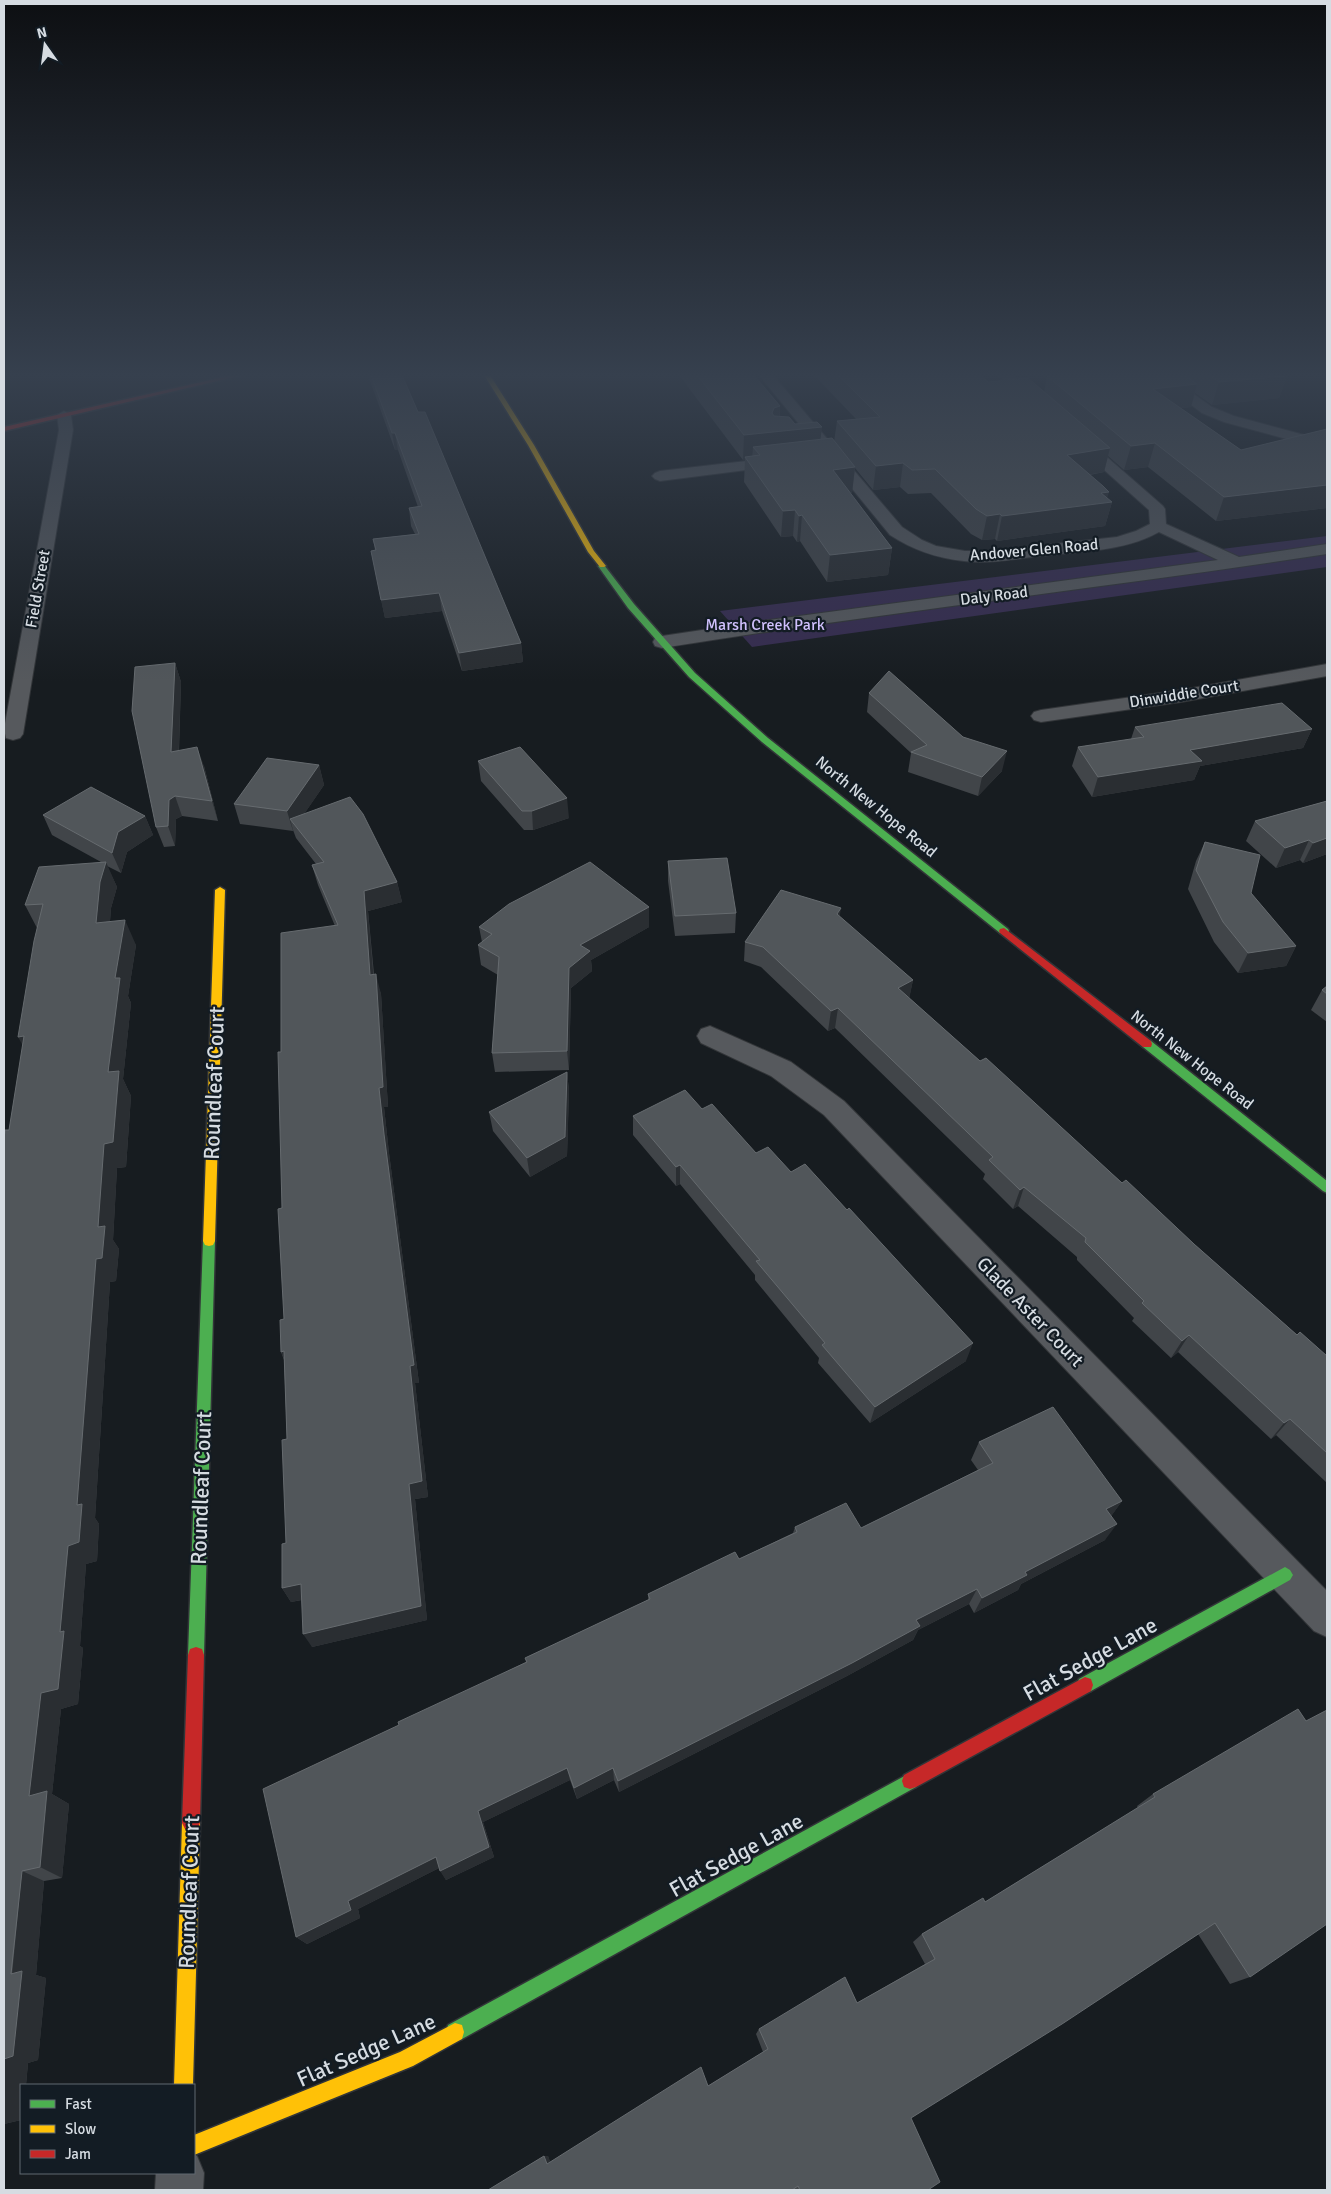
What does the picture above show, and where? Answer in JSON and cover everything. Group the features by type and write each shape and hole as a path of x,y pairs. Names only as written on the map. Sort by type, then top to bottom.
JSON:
{"street":[{"name":"Field Street","path":"13,734 58,477"},
{"name":"North New Hope Road","path":"549,477 590,552 631,606 692,675 765,740 1327,1188"},
{"name":"Andover Glen Road","path":"851,477 896,531 916,544 932,550 965,556 992,556 1119,542 1142,535 1158,526"},
{"path":"1121,477 1157,509 1158,526 1235,561"},
{"name":"Daly Road","path":"662,642 769,625 1108,581 1327,549"},
{"name":"Dinwiddie Court","path":"1041,716 1181,696 1327,670"},
{"name":"Roundleaf Court","path":"183,2084 220,890"},
{"name":"Glade Aster Court","path":"710,1036 781,1069 834,1108 1327,1618"},
{"name":"Flat Sedge Lane","path":"195,2145 406,2059 1285,1575"},
{"path":"179,2190 180,2174"}],"green space":[{"name":"Marsh Creek Park","path":"1327,536 1327,567 752,647 720,611"}],"building":[{"path":"411,477 452,477 521,643 459,653 439,593 381,600 371,551 376,550 373,539 419,534 409,508 422,506"},
{"path":"759,477 839,477 892,548 830,555 802,515 799,516 795,510 783,511"},
{"path":"944,477 1093,477 1109,492 1101,493 1112,502 1002,516 1000,514 987,516 976,509"},
{"path":"1199,477 1327,477 1327,485 1224,497"},
{"path":"175,663 171,752 197,747 212,801 175,796 169,800 168,826 156,827 132,711 135,667"},
{"path":"889,671 963,737 1007,751 982,777 911,752 927,745 869,693"},
{"path":"1282,703 1312,729 1190,750 1202,761 1098,777 1078,747 1144,737 1135,727"},
{"path":"520,747 567,798 532,811 522,811 478,761"},
{"path":"267,758 319,765 287,811 234,804"},
{"path":"91,787 145,816 118,832 112,853 43,815"},
{"path":"350,797 363,814 397,882 364,891 370,975 376,974 383,1087 379,1088 414,1365 410,1366 422,1481 409,1484 421,1606 303,1634 301,1584 282,1588 282,1544 286,1543 282,1440 287,1439 284,1351 281,1352 280,1320 284,1319 278,1209 282,1208 278,1052 281,1052 281,933 338,925 312,865 324,862 290,819"},
{"path":"1327,801 1327,838 1313,843 1309,840 1285,848 1255,821"},
{"path":"1205,842 1260,855 1251,893 1296,946 1248,953 1223,922 1196,870"},
{"path":"727,858 736,913 675,916 668,861"},
{"path":"106,862 100,882 96,923 125,920 115,978 120,978 108,1072 119,1071 113,1142 104,1144 98,1227 105,1226 102,1258 96,1259 77,1505 82,1504 79,1542 68,1546 60,1632 64,1631 58,1689 41,1693 29,1796 47,1791 40,1867 22,1871 11,1974 22,1971 13,2056 4,2059 4,1140 5,1130 9,1130 24,1036 18,1037 34,941 43,904 25,905 39,867"},
{"path":"590,862 649,907 580,945 590,951 569,968 567,1051 492,1053 499,957 478,945 492,934 479,927 509,904"},
{"path":"781,890 841,908 837,914 913,980 898,988 980,1061 986,1058 1122,1183 1126,1180 1194,1244 1297,1335 1300,1332 1327,1356 1327,1453 1290,1419 1284,1423 1189,1335 1182,1341 1142,1303 1144,1301 1085,1242 1086,1238 1024,1187 1020,1190 989,1160 993,1157 838,1008 831,1011 763,947 745,942"},
{"path":"1327,986 1327,994 1322,990"},
{"path":"567,1072 565,1137 527,1158 489,1112"},
{"path":"685,1090 702,1109 712,1104 756,1153 768,1147 791,1172 805,1164 847,1210 849,1208 973,1343 875,1407 822,1345 825,1343 756,1261 760,1260 680,1165 676,1167 633,1116"},
{"path":"1053,1407 1122,1501 1106,1509 1117,1524 1025,1572 1027,1575 982,1598 977,1589 916,1620 920,1626 852,1663 618,1781 613,1768 574,1788 567,1768 478,1811 489,1847 440,1871 436,1857 348,1901 351,1910 296,1937 263,1789 399,1725 398,1722 527,1662 525,1658 650,1599 648,1594 735,1552 739,1559 797,1532 795,1527 846,1503 861,1528 993,1463 979,1442"},
{"path":"1298,1709 1306,1721 1327,1710 1327,1924 1250,1977 1215,1923 1062,2024 911,2118 940,2182 928,2190 800,2190 798,2186 792,2190 488,2190 544,2156 547,2164 701,2067 708,2086 768,2049 759,2029 845,1977 857,2003 935,1959 922,1934 983,1898 985,1902 1155,1797 1153,1794"}],"traffic: fast":[{"path":"602,566 631,606 692,675 765,740 1004,931"},
{"path":"1147,1044 1327,1188"},
{"path":"196,1655 209,1241"},
{"path":"1085,1685 1285,1575"},
{"path":"455,2032 910,1781"}],"traffic: slow":[{"path":"549,477 591,552 602,566"},
{"path":"209,1241 220,890"},
{"path":"183,2084 191,1823"},
{"path":"195,2145 406,2059 455,2032"}],"traffic: jam":[{"path":"1004,931 1147,1044"},
{"path":"191,1823 196,1655"},
{"path":"910,1781 1085,1685"}]}
